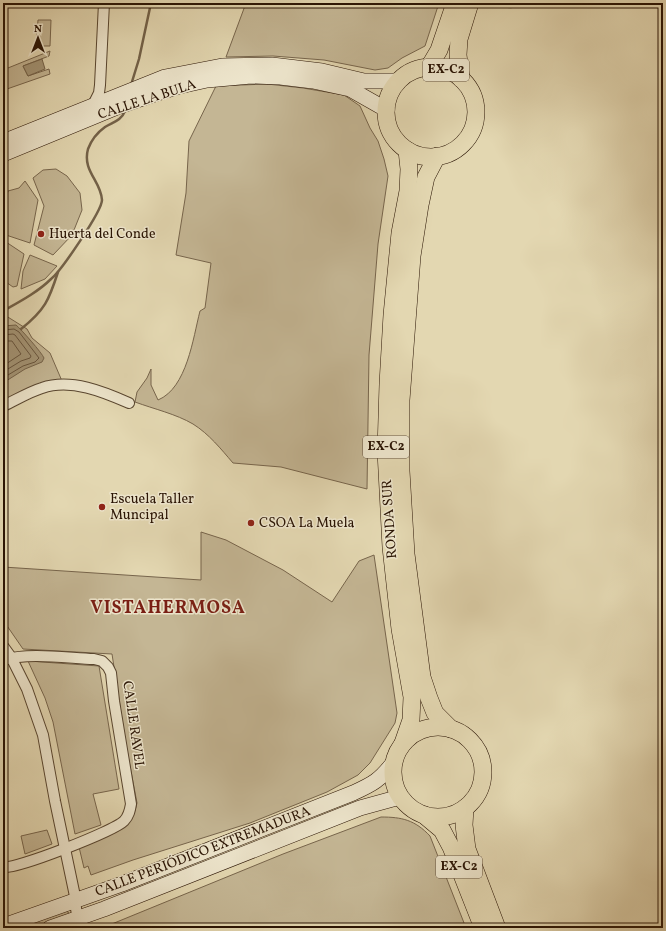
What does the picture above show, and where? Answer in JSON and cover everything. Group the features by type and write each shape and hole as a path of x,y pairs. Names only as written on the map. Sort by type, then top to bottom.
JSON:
{"highway":[{"name":"EX-C2","path":"428,67 439,50 455,3"},
{"name":"EX-C2","path":"461,79 458,56 460,39 470,3"},
{"name":"EX-C2","path":"428,67 440,68 452,72 461,79 469,87 474,97 476,108 476,120 466,140 458,148 437,156 427,157 407,150 398,142 392,132 386,110 388,99 399,81 418,69 428,67"},
{"name":"RONDA SUR","path":"403,743 411,720 412,697 400,629 391,547 386,451 392,315 400,233 408,191 409,169 407,150"},
{"name":"RONDA SUR","path":"437,156 426,177 412,256 401,400 401,471 406,554 422,677 428,698 436,713 451,729"},
{"name":"EX-C2","path":"438,727 451,729 464,735 474,745 480,757 483,771 481,785 475,797 465,808 456,813 434,817 424,815 415,811 400,798 392,775 393,763 397,752 403,743 413,734 425,729 438,727"},
{"name":"EX-C2","path":"465,808 464,825 467,849 498,928"},
{"name":"EX-C2","path":"424,815 442,830 451,847 482,928"}],"main road":[{"name":"CALLE LA BULA","path":"3,154 119,101 165,77 222,66 245,71 272,65 298,67 364,81 399,81"},
{"name":"CALLE LA BULA","path":"245,71 251,76 280,77 314,81 338,86 350,90 386,110"},
{"name":"CALLE LA BULA","path":"3,142 93,105 119,101"},
{"name":"CALLE PERIÓDICO EXTREMADURA","path":"3,926 76,901 366,787 373,784 384,775 393,763"},
{"name":"CALLE PERIÓDICO EXTREMADURA","path":"50,928 82,923 360,808 400,798"}],"street":[{"name":"CALLE LA BULA","path":"93,105 98,97 100,88 104,3"},
{"path":"3,406 44,387 56,386 80,387 97,390 127,402"},
{"path":"3,646 7,659 27,689 43,735 76,901 80,905 82,912 82,923"},
{"name":"CALLE RAVEL","path":"7,659 26,656 94,659 102,661 111,673 114,701 130,799 130,813 123,821 110,829 65,848"},
{"path":"3,867 13,866 65,848"}],"shaded area":[{"path":"246,3 439,3 425,46 402,58 388,68 375,70 324,60 273,56 226,57"},
{"path":"38,20 51,20 50,46 36,46"},
{"path":"50,51 49,56 23,66 28,76 49,69 50,74 7,89 6,86 3,88 3,70"},
{"path":"267,84 344,95 360,106 378,141 384,159 388,176 378,244 369,355 367,489 281,467 233,463 210,437 193,424 172,414 135,402 137,392 147,378 151,369 151,385 158,400 168,394 176,385 187,361 200,311 205,308 211,263 176,255 186,193 189,141 216,86"},
{"path":"56,169 67,176 80,193 82,210 72,235 53,255 34,245 44,206 33,178 43,170"},
{"path":"25,181 38,200 30,243 3,234 3,209 8,191 19,188"},
{"path":"3,240 24,254 17,286 13,287 3,280"},
{"path":"30,255 57,266 45,279 21,289 23,271"},
{"path":"3,314 27,329 32,338 50,353 62,381 3,401"},
{"path":"201,532 226,540 283,570 332,602 359,561 374,555 397,713 395,723 370,763 358,775 327,792 250,823 133,860 91,875 88,866 84,868 79,847 106,837 123,827 134,813 137,803 126,745 112,654 23,649 3,620 3,567 201,580"},
{"path":"28,661 99,666 119,789 93,794 101,825 75,834 53,722 45,698"},
{"path":"381,817 408,820 419,826 430,836 466,928 102,928 283,854"},
{"path":"47,830 52,844 25,854 21,836"},
{"path":"65,910 69,913 68,918 36,928 8,928"}],"water":[{"path":"42,59 45,69 28,76 23,66"},
{"path":"16,325 44,358 42,362 25,369 3,383 3,326"}],"waterway":[{"path":"131,85 139,59 151,3"},
{"path":"501,6 511,7 515,4"},
{"path":"3,311 46,284 63,265 88,228 102,200 99,187 88,164 88,149 100,131 119,119 125,111"},
{"path":"21,329 36,316 45,304 52,290 58,272"}],"place":[{"name":"Huerta del Conde","path":"41,234"},
{"name":"Escuela Taller Muncipal","path":"102,507"},
{"name":"CSOA La Muela","path":"251,523"}],"district":[{"name":"VISTAHERMOSA","path":"168,608"}]}
